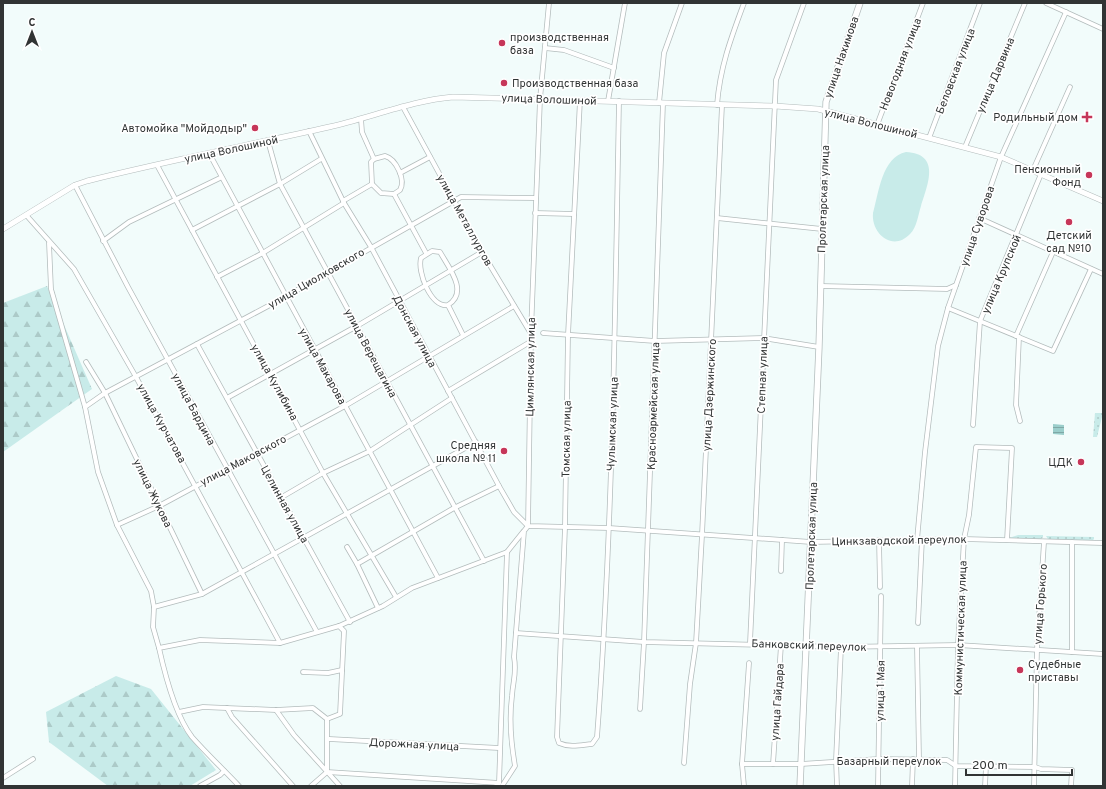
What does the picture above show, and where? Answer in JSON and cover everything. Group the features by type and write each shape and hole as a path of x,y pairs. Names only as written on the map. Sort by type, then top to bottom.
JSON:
{"main road":[{"name":"улица Нахимова","path":"825,111 831,83 860,3"},
{"name":"Пролетарская улица","path":"800,786 819,347 825,111"}],"street":[{"name":"Цимлянская улица","path":"528,526 530,342 535,212 540,99 549,3"},
{"path":"608,101 625,3"},
{"name":"Красноармейская улица","path":"640,709 644,642 655,341 661,103 664,53 682,3"},
{"name":"улица Дзержинского","path":"684,763 690,684 696,643 712,340 717,218 718,81 726,51 744,3"},
{"name":"Степная улица","path":"750,643 776,80 804,3"},
{"name":"Новогодняя улица","path":"877,125 923,3"},
{"name":"Беловская улица","path":"929,138 980,3"},
{"name":"улица Дарвина","path":"964,148 1025,3"},
{"path":"1046,3 1103,29"},
{"name":"улица Суворова","path":"918,623 920,540 925,452 938,346 948,308 1001,157 1066,12"},
{"path":"544,48 564,50 614,68"},
{"path":"1033,170 1070,87"},
{"name":"улица Волошиной","path":"3,229 27,216 75,185 87,181 208,153 268,141 361,119 431,100 453,97 775,106 825,111 1001,157 1103,201"},
{"name":"Томская улица","path":"580,100 568,336 565,527 557,737 559,743 564,746 592,744"},
{"name":"Чулымская улица","path":"592,744 598,737 605,640 614,340 619,101"},
{"name":"улица Металлургов","path":"403,107 482,252 531,332"},
{"path":"361,119 362,132 374,159"},
{"name":"Донская улица","path":"309,131 321,159 344,202 371,247 499,486 514,512 528,526"},
{"name":"улица Верещагина","path":"268,141 280,184 484,561"},
{"name":"улица Макарова","path":"208,153 261,254 370,451 438,578"},
{"path":"389,157 400,173 402,186 394,194 381,193 377,191 372,184 370,168 371,162 374,159 389,157"},
{"path":"400,173 430,158"},
{"path":"192,230 280,184 321,159"},
{"name":"улица Кулибина","path":"157,165 323,473 348,513 396,598"},
{"name":"улица Крупской","path":"973,425 980,321 1017,235 1041,174"},
{"path":"104,241 129,222 220,178"},
{"path":"217,277 261,254 372,184"},
{"name":"улица Бардина","path":"75,185 167,360 317,632"},
{"path":"394,194 426,253"},
{"name":"улица Циолковского","path":"85,407 105,393 285,297 454,200 461,197 536,198"},
{"path":"535,212 574,214"},
{"name":"улица Курчатова","path":"27,216 74,269 136,377 280,642"},
{"path":"717,218 769,222 822,229"},
{"path":"979,218 1103,274"},
{"path":"49,242 51,289 85,407 98,472 117,526 151,591 154,607 153,626 167,681 179,712 191,736 239,786"},
{"path":"432,251 440,252 458,286 457,297 448,305 443,306 438,304 420,276 419,268 421,258 426,253 432,251"},
{"path":"227,398 400,302 482,252"},
{"path":"1020,421 1016,405 1017,336 1053,252"},
{"path":"948,308 1053,351 1092,269"},
{"path":"821,286 947,289 956,285"},
{"path":"947,289 952,298"},
{"path":"448,305 463,335"},
{"name":"улица Маковского","path":"117,526 159,506 345,406 514,306"},
{"path":"543,333 614,340 655,341 763,338 819,347"},
{"path":"448,391 530,342"},
{"name":"Целинная улица","path":"197,344 350,622"},
{"name":"улица Жукова","path":"86,362 105,393 202,594"},
{"path":"282,497 323,473 370,451 452,398"},
{"path":"154,607 202,594 476,442"},
{"name":"Коммунистическая улица","path":"955,786 958,646 964,539 969,515 976,448 1012,448 1007,540"},
{"path":"357,564 454,508 499,486"},
{"path":"159,648 200,640 280,642 307,636 339,626 378,608 412,588 508,552 528,526"},
{"name":"Цинкзаводской переулок","path":"528,526 609,528 811,542 964,539 1103,543"},
{"path":"499,785 515,766 511,740 512,696 517,670 514,656 524,532"},
{"path":"781,571 782,540"},
{"path":"879,540 880,587"},
{"name":"улица Горького","path":"1034,786 1037,650 1044,542"},
{"path":"1072,542 1072,652"},
{"path":"347,547 357,564 378,608"},
{"path":"499,785 499,748 508,552"},
{"name":"улица 1 Мая","path":"878,786 881,596"},
{"path":"327,719 340,714 344,631 339,626"},
{"name":"Банковский переулок","path":"516,634 644,642 750,643 807,646 880,647 958,646 1103,654"},
{"name":"улица Гайдара","path":"773,762 781,645"},
{"path":"838,786 836,760 841,646"},
{"path":"917,646 919,759"},
{"path":"744,786 742,764 749,663"},
{"path":"303,672 328,673 342,670"},
{"path":"179,712 203,707 276,710 313,708 327,719 327,772"},
{"path":"227,708 232,717 293,786"},
{"path":"276,710 294,735 340,786"},
{"name":"Дорожная улица","path":"328,739 499,748"},
{"path":"3,778 33,759"},
{"name":"Базарный переулок","path":"742,764 773,762 802,764 836,760 879,759 947,760 956,766 1035,767 1041,769 1072,770 1071,786"},
{"path":"912,786 913,759"},
{"path":"985,786 986,766"},
{"path":"200,786 220,775 224,770"},
{"path":"311,786 327,772 499,785"}],"green space":[{"path":"906,152 917,154 924,158 928,164 929,180 914,228 910,234 903,239 890,241 879,234 873,221 873,213 883,176 887,168 898,155"},
{"path":"47,286 92,389 3,452 3,303"},
{"path":"1095,413 1103,413 1097,437 1093,437"},
{"path":"1018,535 1043,535 1043,537 1041,539 1009,538"},
{"path":"1046,536 1094,537 1094,539 1092,541 1048,539"},
{"path":"116,676 151,689 216,770 190,786 108,786 49,742 46,712"}],"shaded area":[{"path":"1053,424 1064,425 1064,435 1053,434"}],"place":[{"name":"производственная база","path":"502,43"},
{"name":"Производственная база","path":"504,83"},
{"name":"Родильный дом","path":"1087,117"},
{"name":"Автомойка \"Мойдодыр\"","path":"255,128"},
{"name":"Пенсионный Фонд","path":"1089,175"},
{"name":"Детский сад №10","path":"1069,222"},
{"name":"Средняя школа № 11","path":"504,451"},
{"name":"ЦДК","path":"1081,462"},
{"name":"Судебные приставы","path":"1020,670"}]}
